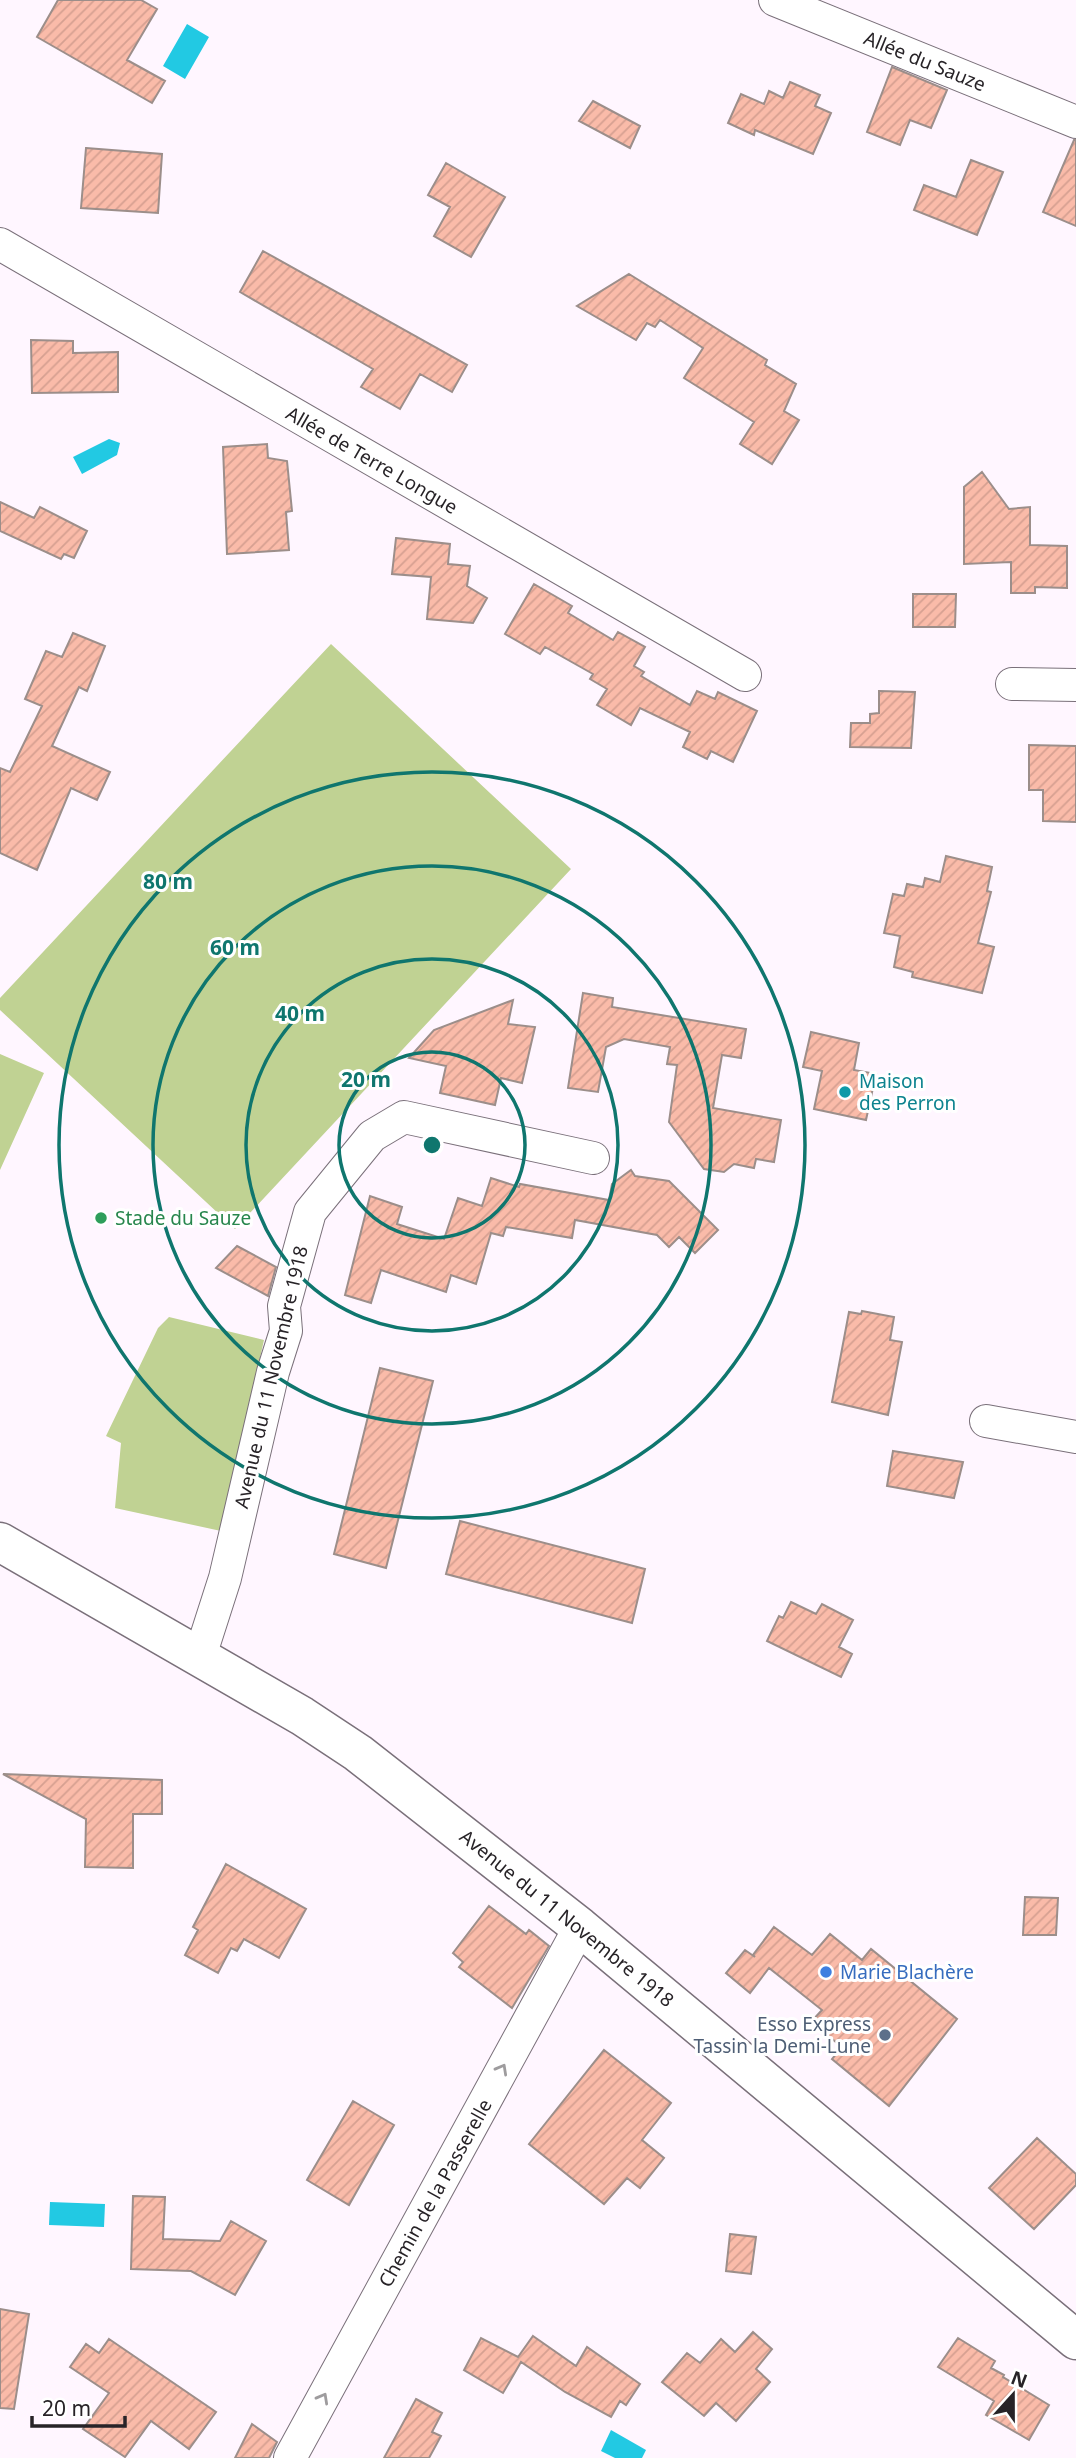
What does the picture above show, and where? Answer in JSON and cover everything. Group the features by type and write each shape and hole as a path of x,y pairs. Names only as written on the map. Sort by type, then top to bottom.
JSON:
{"main road":[{"name":"Avenue du 11 Novembre 1918","path":"0,1542 200,1657 358,1753 580,1927 1076,2340"}],"street":[{"name":"Allée du Sauze","path":"775,0 1076,122"},
{"name":"Allée de Terre Longue","path":"0,244 745,675"},
{"path":"1013,684 1076,685"},
{"name":"Avenue du 11 Novembre 1918","path":"200,1657 225,1578 273,1372 286,1331 284,1306 287,1291 310,1212 372,1136 404,1117 593,1158"},
{"path":"986,1421 1076,1437"},
{"name":"Chemin de la Passerelle","path":"290,2458 580,1927"}],"green space":[{"path":"331,644 571,869 235,1229 0,1010 0,998"},
{"path":"0,1054 44,1073 0,1170"},
{"path":"169,1317 264,1340 221,1531 115,1508 121,1443 106,1436 158,1328"}],"water":[{"path":"187,24 209,37 185,79 163,66"},
{"path":"109,439 120,443 117,455 82,474 73,457"},
{"path":"50,2202 105,2204 104,2227 49,2225"},
{"path":"611,2430 646,2450 642,2458 615,2458 601,2451"}],"building":[{"path":"58,0 141,0 157,9 127,60 165,81 152,103 37,37"},
{"path":"892,67 947,90 931,128 910,120 900,145 867,132"},
{"path":"790,82 820,95 815,106 831,113 813,154 755,130 754,135 728,123 741,94 764,104 769,91 783,98"},
{"path":"593,101 640,126 630,148 579,121"},
{"path":"1076,140 1076,226 1043,212"},
{"path":"86,148 162,154 158,213 81,208"},
{"path":"971,160 1003,172 977,235 914,210 924,185 956,197"},
{"path":"446,163 505,197 471,257 434,236 450,207 428,195"},
{"path":"263,251 467,365 452,392 420,374 400,409 361,387 373,369 240,292"},
{"path":"629,274 767,360 765,365 796,384 784,411 799,420 772,464 740,444 754,422 684,378 703,348 660,320 655,327 647,323 636,340 577,306"},
{"path":"31,340 73,341 73,353 118,352 118,392 32,393"},
{"path":"267,444 268,458 287,461 292,511 286,512 289,550 227,554 223,447"},
{"path":"982,472 1009,509 1030,507 1030,545 1067,546 1067,588 1035,587 1035,593 1011,593 1011,562 964,564 964,487"},
{"path":"0,502 34,518 40,507 87,531 74,558 64,554 61,559 0,531"},
{"path":"396,538 450,544 448,564 470,566 467,586 487,598 473,623 427,619 431,577 392,574"},
{"path":"534,584 572,606 568,613 613,640 618,632 645,647 634,666 644,672 641,676 690,705 697,691 715,699 718,692 757,711 733,762 711,751 707,759 683,747 690,732 640,708 631,725 597,705 607,689 590,679 593,674 545,647 540,654 505,634"},
{"path":"913,594 956,594 955,627 913,627"},
{"path":"73,633 105,646 87,691 79,687 52,746 110,772 97,800 71,788 37,870 0,853 0,768 10,772 42,706 25,699 46,651 62,657"},
{"path":"879,691 915,692 911,748 850,747 851,723 870,723 870,714 879,713"},
{"path":"1029,745 1076,746 1076,822 1043,821 1043,790 1029,790"},
{"path":"946,856 992,867 987,891 991,892 978,943 994,947 982,993 912,977 913,972 894,967 900,936 884,933 893,894 904,896 907,884 923,887 925,878 940,882"},
{"path":"583,993 613,998 612,1007 746,1029 741,1058 722,1055 713,1108 781,1120 774,1162 756,1159 754,1168 734,1164 724,1172 704,1169 669,1122 677,1065 667,1064 670,1047 624,1039 606,1047 598,1092 568,1088"},
{"path":"513,1000 508,1024 535,1027 522,1083 501,1078 495,1105 440,1093 446,1066 409,1058 434,1030"},
{"name":"Maison des Perron","path":"811,1032 859,1043 854,1070 876,1074 866,1120 814,1109 822,1071 803,1067"},
{"path":"631,1170 635,1176 669,1181 718,1230 695,1253 679,1237 669,1247 657,1235 575,1220 572,1238 506,1227 503,1236 491,1233 476,1284 451,1275 446,1292 381,1270 371,1303 345,1295 370,1196 402,1207 397,1224 444,1239 458,1198 482,1206 491,1178 519,1187 520,1184 609,1200 612,1184"},
{"path":"237,1246 276,1267 268,1296 216,1268"},
{"path":"862,1311 894,1317 890,1340 902,1342 888,1415 832,1402 849,1312 861,1314"},
{"path":"380,1368 433,1381 386,1568 334,1554"},
{"path":"893,1451 963,1462 954,1498 887,1486"},
{"path":"460,1521 645,1569 632,1623 446,1574"},
{"path":"791,1602 816,1614 822,1604 853,1620 839,1647 852,1654 841,1677 767,1641 779,1616 783,1618"},
{"path":"3,1774 162,1780 162,1814 133,1814 133,1868 85,1867 86,1819"},
{"path":"226,1864 306,1909 279,1958 244,1939 237,1951 231,1948 218,1973 185,1955 198,1930 193,1927"},
{"path":"1025,1897 1058,1898 1056,1935 1023,1935"},
{"path":"489,1906 526,1934 529,1930 549,1946 512,2008 459,1967 463,1962 453,1953"},
{"path":"774,1927 812,1955 830,1934 862,1960 871,1949 957,2019 889,2106 832,2059 842,2047 811,2022 822,2010 769,1968 750,1993 726,1973 745,1950 755,1957 753,1955"},
{"path":"604,2050 671,2103 642,2140 664,2158 640,2188 627,2178 604,2204 529,2144"},
{"path":"353,2101 394,2125 349,2205 307,2180"},
{"path":"1037,2138 1076,2174 1076,2185 1034,2229 989,2188"},
{"path":"133,2196 165,2197 163,2239 220,2241 231,2221 266,2241 235,2295 191,2271 131,2269"},
{"path":"730,2234 756,2237 751,2274 726,2271"},
{"path":"0,2309 29,2314 14,2409 0,2408"},
{"path":"753,2332 772,2349 756,2369 770,2382 736,2421 716,2403 704,2416 662,2382 687,2353 700,2363 721,2339 735,2352"},
{"path":"533,2336 576,2366 587,2347 640,2384 626,2405 620,2401 611,2417 565,2392 521,2362 503,2393 464,2370 481,2338 518,2357"},
{"path":"958,2338 995,2361 991,2368 1004,2375 1003,2377 1049,2405 1029,2440 986,2415 994,2401 938,2367"},
{"path":"109,2339 216,2412 189,2449 151,2421 125,2457 83,2429 109,2393 70,2367 86,2344 99,2353"},
{"path":"416,2399 442,2413 432,2432 441,2436 429,2458 384,2458"},
{"path":"252,2424 277,2442 269,2458 235,2458"}],"place":[{"name":"Maison des Perron","path":"845,1092"},
{"name":"Stade du Sauze","path":"101,1218"},
{"name":"Marie Blachère","path":"826,1972"},
{"name":"Esso Express Tassin la Demi-Lune","path":"885,2035"}]}
